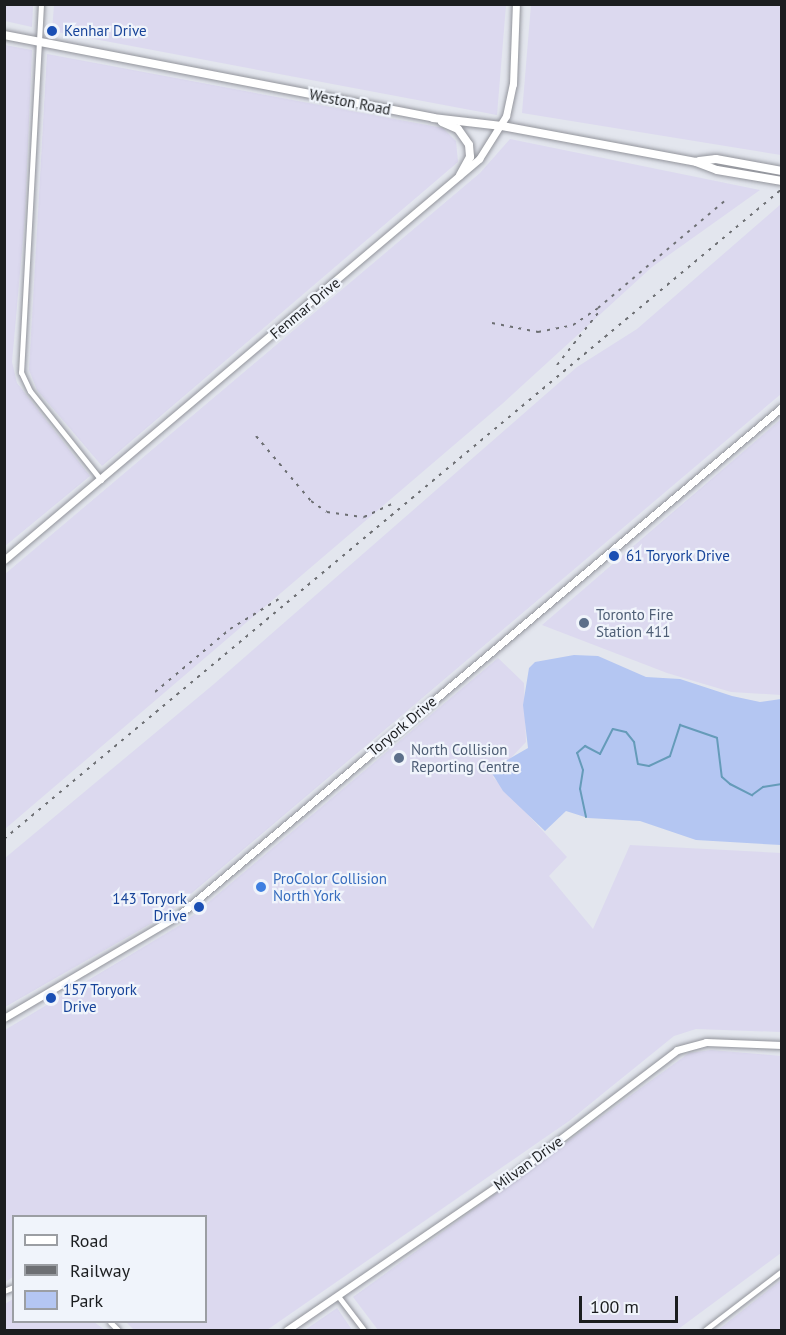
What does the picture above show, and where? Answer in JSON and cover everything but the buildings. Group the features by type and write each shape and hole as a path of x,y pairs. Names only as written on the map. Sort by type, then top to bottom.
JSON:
{"main road":[{"name":"Weston Road","path":"4,35 433,118 502,126 696,162 717,170 782,181"},
{"path":"433,118 458,129 466,138 470,157 460,175"},
{"name":"Weston Road","path":"696,162 716,159 782,171"}],"street":[{"path":"41,4 21,372 30,391 101,480"},
{"name":"Fenmar Drive","path":"4,560 479,159 502,126 513,84 516,4"},
{"name":"Toryork Drive","path":"4,1018 179,915 782,407"},
{"name":"Milvan Drive","path":"287,1330 513,1175 677,1050 706,1042 782,1045"},
{"path":"705,1330 782,1271"},
{"path":"339,1296 364,1330"}],"shaded area":[{"path":"4,5 33,5 32,27 5,21"},
{"path":"54,5 506,5 497,115 52,31"},
{"path":"531,5 781,5 781,155 522,113"},
{"path":"5,45 32,50 25,217 12,362 17,383 90,476 5,546"},
{"path":"47,54 443,128 456,141 458,162 102,466 37,390 29,370"},
{"path":"510,139 760,190 652,267 502,404 5,829 5,574 480,173"},
{"path":"781,204 781,394 166,915 5,1007 5,858 214,684 577,367 637,329"},
{"path":"781,419 781,695 731,692 667,673 542,625"},
{"path":"498,658 524,683 526,742 493,777 567,857 549,876 593,929 630,845 781,853 781,1032 696,1029 674,1036 569,1121 267,1330 134,1330 127,1323 207,1323 207,1215 12,1215 12,1278 5,1282 5,1030 185,922"},
{"path":"711,1050 781,1056 781,1253 677,1330 378,1330 353,1297 689,1053"},
{"path":"781,1280 781,1330 718,1330"},
{"path":"12,1300 12,1323 95,1323 105,1330 5,1330 5,1304"},
{"path":"337,1308 352,1330 305,1330"}],"green space":[{"path":"574,655 598,656 646,677 680,679 732,696 760,702 781,699 781,845 696,840 640,821 588,818 566,811 545,831 503,791 490,770 528,748 523,705 529,668 535,662"}],"waterway":[{"path":"586,817 580,789 583,770 577,753 585,746 600,754 613,729 626,732 634,742 638,764 649,766 670,756 680,725 717,738 722,777 730,784 752,795 763,787 782,784"}],"railway":[{"path":"4,839 782,189"},
{"path":"492,323 538,332 573,325 598,308 728,198"},
{"path":"557,365 598,313"},
{"path":"256,436 311,501 327,512 364,517 392,504"},
{"path":"155,692 230,629 279,599"}],"place":[{"name":"Kenhar Drive","path":"52,31"},
{"name":"61 Toryork Drive","path":"614,556"},
{"name":"Toronto Fire Station 411","path":"584,623"},
{"name":"North Collision Reporting Centre","path":"399,758"},
{"name":"ProColor Collision North York","path":"261,887"},
{"name":"143 Toryork Drive","path":"199,907"},
{"name":"157 Toryork Drive","path":"51,998"}]}
